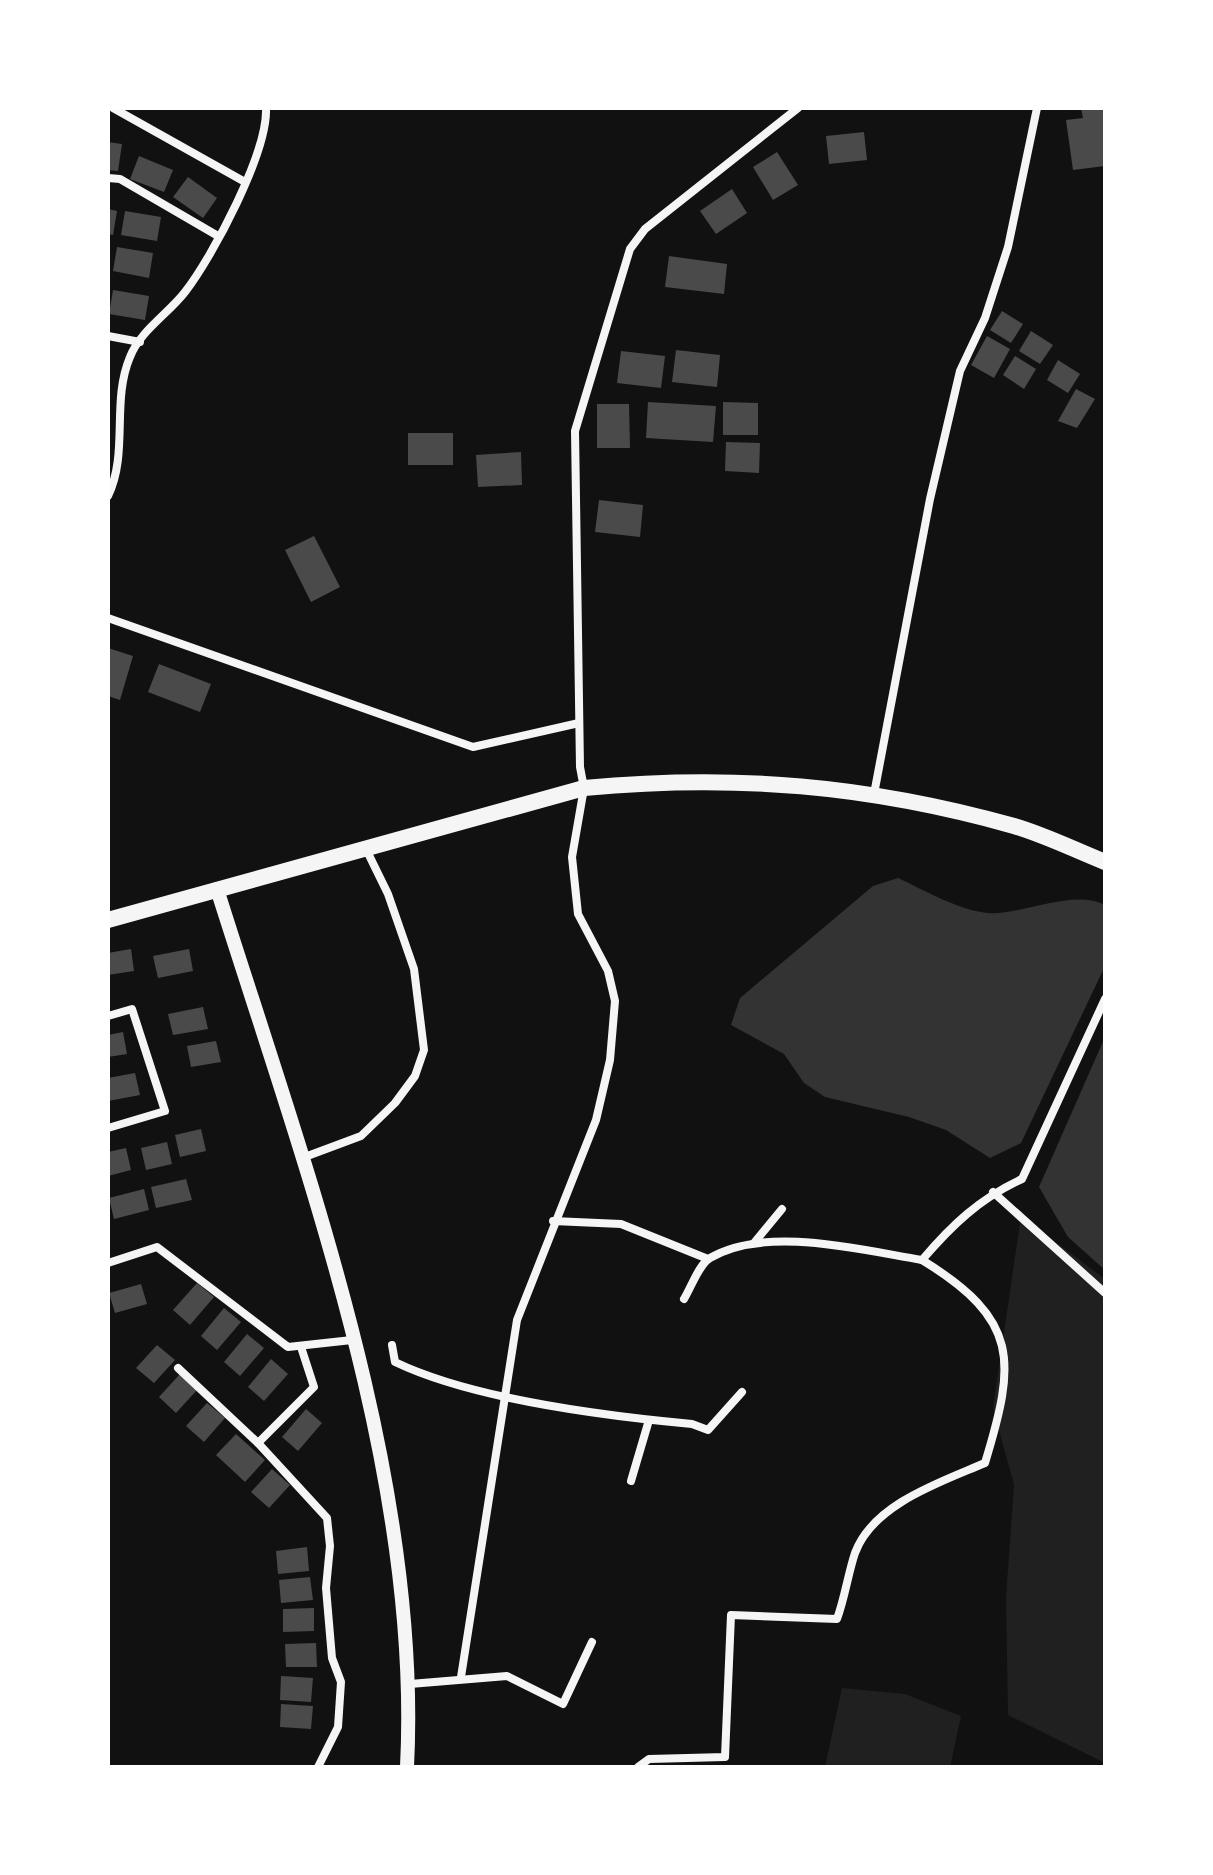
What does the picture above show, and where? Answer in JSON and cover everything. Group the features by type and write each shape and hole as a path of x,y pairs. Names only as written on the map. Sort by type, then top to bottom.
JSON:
{"main road":[{"path":"108,920 584,788 738,780 874,794 1017,827 1105,862"}],"street":[{"path":"113,108 245,182"},
{"path":"108,496 120,460 124,381 130,356 186,291 218,236 265,135 266,108"},
{"path":"461,1677 517,1320 553,1221 596,1120 610,1060 615,1001 608,971 578,914 572,857 584,788 579,723 575,431 630,249 645,229 798,108"},
{"path":"874,794 930,499 960,371 985,318 1008,247 1037,108"},
{"path":"108,178 120,179 218,236"},
{"path":"108,336 140,342"},
{"path":"108,618 473,747 579,723"},
{"path":"302,1158 361,1136 395,1103 415,1076 424,1050 414,969 388,894 365,848"},
{"path":"217,889 302,1158 352,1340 389,1494 410,1684 407,1767"},
{"path":"922,1260 957,1218 993,1192 1022,1179 1105,999"},
{"path":"108,1016 132,1009 165,1111 108,1128"},
{"path":"993,1192 1105,1293"},
{"path":"754,1243 782,1209"},
{"path":"553,1221 621,1224 708,1259"},
{"path":"684,1299 708,1259 754,1243 829,1245 922,1260 956,1281 992,1316 1006,1364 1001,1410 985,1463 902,1503 876,1520 855,1551 837,1619 731,1615 724,1767"},
{"path":"108,1263 157,1247 288,1347 352,1340"},
{"path":"392,1345 395,1362 423,1375 506,1395 649,1420 692,1424 708,1430 742,1392"},
{"path":"258,1443 314,1387 301,1347"},
{"path":"178,1368 258,1443 327,1518 329,1630 332,1658 341,1682 338,1727 318,1767"},
{"path":"631,1481 649,1420"},
{"path":"410,1684 437,1684 461,1677 507,1676 563,1704 592,1642"},
{"path":"638,1767 649,1759 725,1757"}],"shaded area":[{"path":"898,878 953,904 987,913 1015,911 1062,901 1092,901 1105,905 1105,966 1021,1143 990,1158 946,1130 909,1117 825,1097 804,1083 784,1054 731,1025 740,998 873,886"},
{"path":"1105,1037 1105,1270 1068,1237 1039,1187"},
{"path":"1021,1216 1105,1279 1105,1763 1008,1715 1006,1597 1014,1485 993,1408"},
{"path":"842,1688 905,1694 961,1716 950,1767 825,1767"}],"building":[{"path":"1081,108 1105,108 1105,166 1073,170 1066,120 1083,118"},
{"path":"864,132 867,160 829,164 826,136"},
{"path":"108,142 122,144 118,171 108,170"},
{"path":"777,152 798,185 773,200 753,167"},
{"path":"139,156 173,170 164,192 130,179"},
{"path":"188,177 217,198 203,218 173,197"},
{"path":"732,189 747,213 716,234 700,211"},
{"path":"108,209 117,211 113,235 108,234"},
{"path":"125,211 161,217 157,241 121,235"},
{"path":"117,247 153,253 149,278 113,271"},
{"path":"669,256 727,264 724,294 665,287"},
{"path":"113,290 149,296 145,320 109,314"},
{"path":"1002,311 1023,324 1011,343 990,330"},
{"path":"1031,331 1053,345 1040,364 1019,351"},
{"path":"987,336 1010,349 994,378 971,365"},
{"path":"676,350 720,355 717,387 672,382"},
{"path":"621,351 665,356 661,388 617,383"},
{"path":"1015,356 1036,369 1024,389 1003,375"},
{"path":"1058,360 1080,374 1068,393 1047,380"},
{"path":"1076,389 1095,399 1077,428 1058,421"},
{"path":"648,402 716,406 713,442 646,438"},
{"path":"723,402 758,403 758,435 723,435"},
{"path":"597,404 629,404 630,448 597,448"},
{"path":"408,433 453,433 453,465 408,465"},
{"path":"726,442 760,443 759,473 725,471"},
{"path":"521,452 522,485 478,487 476,455"},
{"path":"599,500 643,505 640,537 595,532"},
{"path":"314,536 340,587 311,602 285,550"},
{"path":"108,648 133,656 120,700 108,696"},
{"path":"159,664 211,684 200,712 148,692"},
{"path":"131,949 134,971 108,975 108,953"},
{"path":"189,949 193,971 158,978 153,956"},
{"path":"203,1007 208,1029 173,1035 168,1014"},
{"path":"123,1032 127,1054 108,1057 108,1035"},
{"path":"216,1041 221,1062 191,1067 187,1046"},
{"path":"135,1073 140,1095 108,1101 108,1078"},
{"path":"201,1129 206,1151 180,1157 175,1135"},
{"path":"167,1142 172,1164 146,1170 141,1148"},
{"path":"126,1148 131,1170 108,1176 108,1152"},
{"path":"186,1179 192,1200 156,1208 151,1187"},
{"path":"144,1189 149,1210 114,1219 109,1198"},
{"path":"197,1283 214,1297 190,1325 173,1310"},
{"path":"141,1284 147,1304 115,1313 109,1293"},
{"path":"224,1308 241,1322 217,1350 201,1336"},
{"path":"247,1334 264,1348 240,1376 224,1362"},
{"path":"157,1345 175,1360 154,1383 136,1368"},
{"path":"271,1359 288,1374 264,1401 248,1387"},
{"path":"180,1374 197,1390 176,1413 159,1397"},
{"path":"207,1403 225,1418 204,1442 186,1426"},
{"path":"306,1409 322,1423 298,1451 282,1437"},
{"path":"236,1434 265,1460 245,1482 216,1455"},
{"path":"272,1469 290,1485 269,1508 251,1492"},
{"path":"307,1547 309,1571 278,1574 276,1551"},
{"path":"310,1577 313,1600 281,1603 279,1580"},
{"path":"314,1608 314,1631 283,1632 283,1609"},
{"path":"316,1643 317,1667 286,1667 285,1644"},
{"path":"281,1676 313,1678 311,1702 280,1700"},
{"path":"281,1704 313,1706 311,1729 280,1727"}]}
